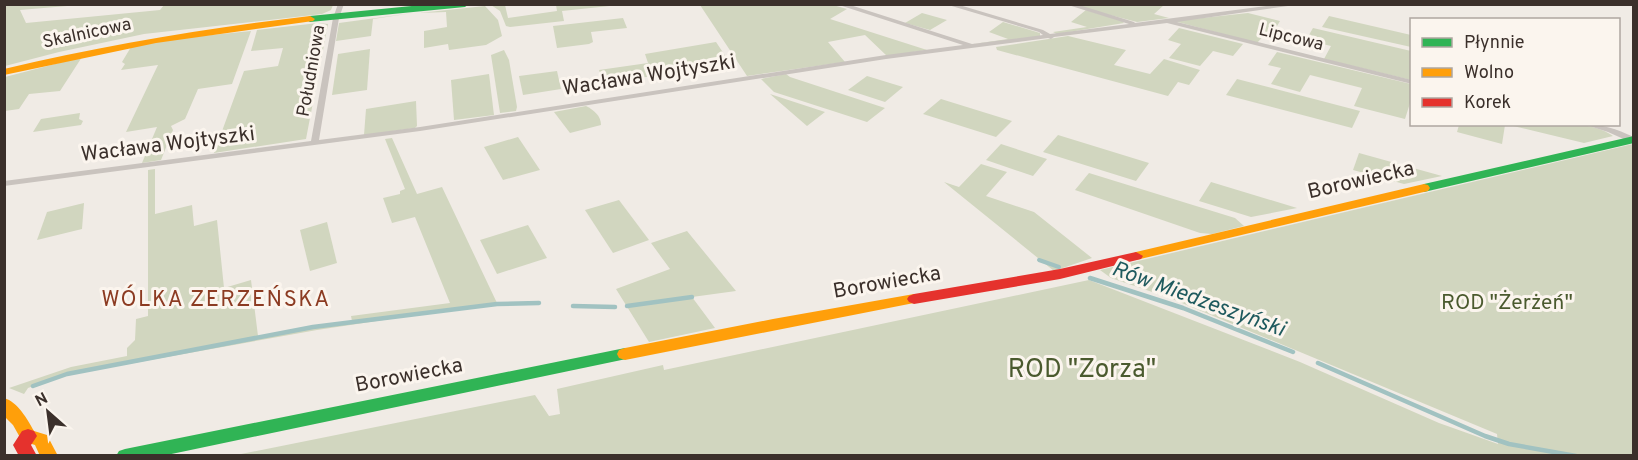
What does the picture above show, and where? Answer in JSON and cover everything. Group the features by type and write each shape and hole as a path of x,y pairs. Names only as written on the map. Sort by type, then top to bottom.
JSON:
{"street":[{"name":"Skalnicowa","path":"4,72 76,54 154,39 339,11 465,4"},
{"path":"839,4 975,47"},
{"path":"948,4 1041,31 1051,37"},
{"path":"1068,4 1135,24"},
{"name":"Wacława Wojtyszki","path":"4,184 314,144 592,104 886,57 1299,4"},
{"name":"Południowa","path":"314,144 339,11"},
{"name":"Lipcowa","path":"1165,20 1175,25 1410,82"},
{"path":"1594,126 1632,139"},
{"name":"Borowiecka","path":"125,456 773,324 1060,274 1632,139"},
{"path":"4,404 19,420 28,436 41,440 49,456"},
{"path":"28,436 22,445 28,456"}],"green space":[{"path":"5,4 79,5 20,10 26,23 160,10 164,5 333,5 331,10 322,14 144,34 5,66"},
{"path":"491,5 505,5 508,18 557,11 556,5 619,5 562,11 564,21 510,27 506,26 500,11"},
{"path":"700,5 833,5 847,9 830,19 927,50 887,56 865,35 828,42 845,62 747,76"},
{"path":"1071,5 1164,5 1154,14 1169,18 1137,22"},
{"path":"485,6 498,20 502,36 486,45 449,50 448,44 424,48 424,31 447,27 446,12 419,13"},
{"path":"1086,10 1124,23 1057,34 1053,32 1087,27 1071,22"},
{"path":"413,13 373,19 371,36 336,41 339,23"},
{"path":"922,13 947,20 930,30 905,23"},
{"path":"1248,13 1280,21 1273,33 1267,32 1257,43 1174,21"},
{"path":"1329,16 1410,35 1410,47 1322,27"},
{"path":"623,18 627,28 591,32 593,42 589,44 557,48 553,26"},
{"path":"1003,22 1040,33 1040,37 973,44 1008,39 989,32"},
{"path":"318,23 328,24 306,139 214,153 244,71 278,66 283,48 251,51 257,30"},
{"path":"1179,28 1243,44 1233,56 1213,51 1200,66 1169,58 1181,44 1168,40"},
{"path":"1313,28 1410,51 1410,80 1324,59 1331,46 1306,40"},
{"path":"251,31 232,84 198,89 185,119 171,126 173,130 161,160 142,163 157,127 126,132 158,65 121,70 125,64 122,62 131,47 172,39"},
{"path":"1068,36 1126,50 1114,65 1150,74 1164,59 1200,70 1189,85 1178,82 1168,96 997,50 996,47"},
{"path":"716,42 730,63 604,84 599,70 648,63 645,54"},
{"path":"370,49 367,90 332,95 338,54"},
{"path":"504,50 509,60 517,107 516,111 500,113 491,55"},
{"path":"1277,52 1410,84 1410,103 1405,119 1354,106 1362,88 1310,75 1300,92 1271,84 1281,68 1268,65"},
{"path":"82,57 60,91 29,94 19,109 5,111 5,77"},
{"path":"557,71 561,89 523,95 519,76"},
{"path":"489,74 494,115 454,120 451,80"},
{"path":"786,74 885,108 867,122 774,92 761,79"},
{"path":"867,76 903,87 885,102 848,90"},
{"path":"1237,79 1360,111 1352,128 1226,95"},
{"path":"770,94 825,112 807,126"},
{"path":"941,99 1012,121 996,137 923,114"},
{"path":"416,101 417,126 415,128 364,135 366,109"},
{"path":"586,106 592,109 600,119 601,125 570,133 554,112"},
{"path":"80,113 79,119 83,121 81,125 33,132 41,119"},
{"path":"1459,126 1505,126 1502,144 1457,132"},
{"path":"1513,126 1584,126 1603,130 1613,136 1584,143"},
{"path":"1058,135 1149,163 1136,181 1043,152"},
{"path":"518,137 540,170 503,180 484,147"},
{"path":"392,138 417,194 442,187 497,303 317,330 61,376 28,388 24,394 9,388 71,367 127,356 127,348 135,340 136,319 148,316 148,170 155,169 155,214 192,205 194,226 217,220 224,288 251,280 258,336 352,321 351,316 450,303 415,217 392,223 383,198 400,194 400,191 405,189 385,139"},
{"path":"1001,144 1047,159 1033,176 986,160"},
{"path":"1633,144 1633,455 236,455 535,395 549,416 560,414 557,389 663,365 664,370 1089,280 1300,362 1439,423 1498,444 1497,434 1170,298 1111,278 1100,270"},
{"path":"1359,153 1442,176 1404,184 1353,170"},
{"path":"981,164 1007,172 986,196 1034,212 1092,258 1054,271 944,182 959,187"},
{"path":"1089,173 1235,218 1244,226 1212,234 1200,233 1075,190"},
{"path":"1211,182 1297,208 1251,217 1199,201"},
{"path":"619,200 649,240 613,253 585,210"},
{"path":"84,203 82,229 37,240 47,212"},
{"path":"327,222 337,263 310,271 300,230"},
{"path":"528,225 547,258 497,274 480,240"},
{"path":"687,231 736,291 692,297 715,328 649,342 616,289 670,269 651,243"}],"waterway":[{"name":"Rów Miedzeszyński","path":"1039,260 1059,267"},
{"name":"Rów Miedzeszyński","path":"1090,278 1183,308 1293,352"},
{"name":"Rów Miedzeszyński","path":"627,306 692,297"},
{"name":"Rów Miedzeszyński","path":"33,386 67,374 313,327 497,304 539,303"},
{"name":"Rów Miedzeszyński","path":"573,306 615,307"},
{"name":"Rów Miedzeszyński","path":"1318,363 1485,436 1509,444 1576,456"}],"traffic: fast":[{"path":"310,19 465,4"},
{"path":"1424,188 1634,139"},
{"path":"125,456 625,354"}],"traffic: slow":[{"path":"4,72 156,40 310,19"},
{"path":"1136,256 1424,188"},
{"path":"625,354 773,324 914,299"},
{"path":"4,404 19,420 28,436 41,440 49,456"}],"traffic: jam":[{"path":"914,299 1060,274 1136,256"},
{"path":"28,436 22,445 28,456"}],"district":[{"name":"WÓLKA ZERZEŃSKA","path":"216,300"}],"park label":[{"name":"ROD \"Żerżeń\"","path":"1507,303"},
{"name":"ROD \"Zorza\"","path":"1082,370"}]}
